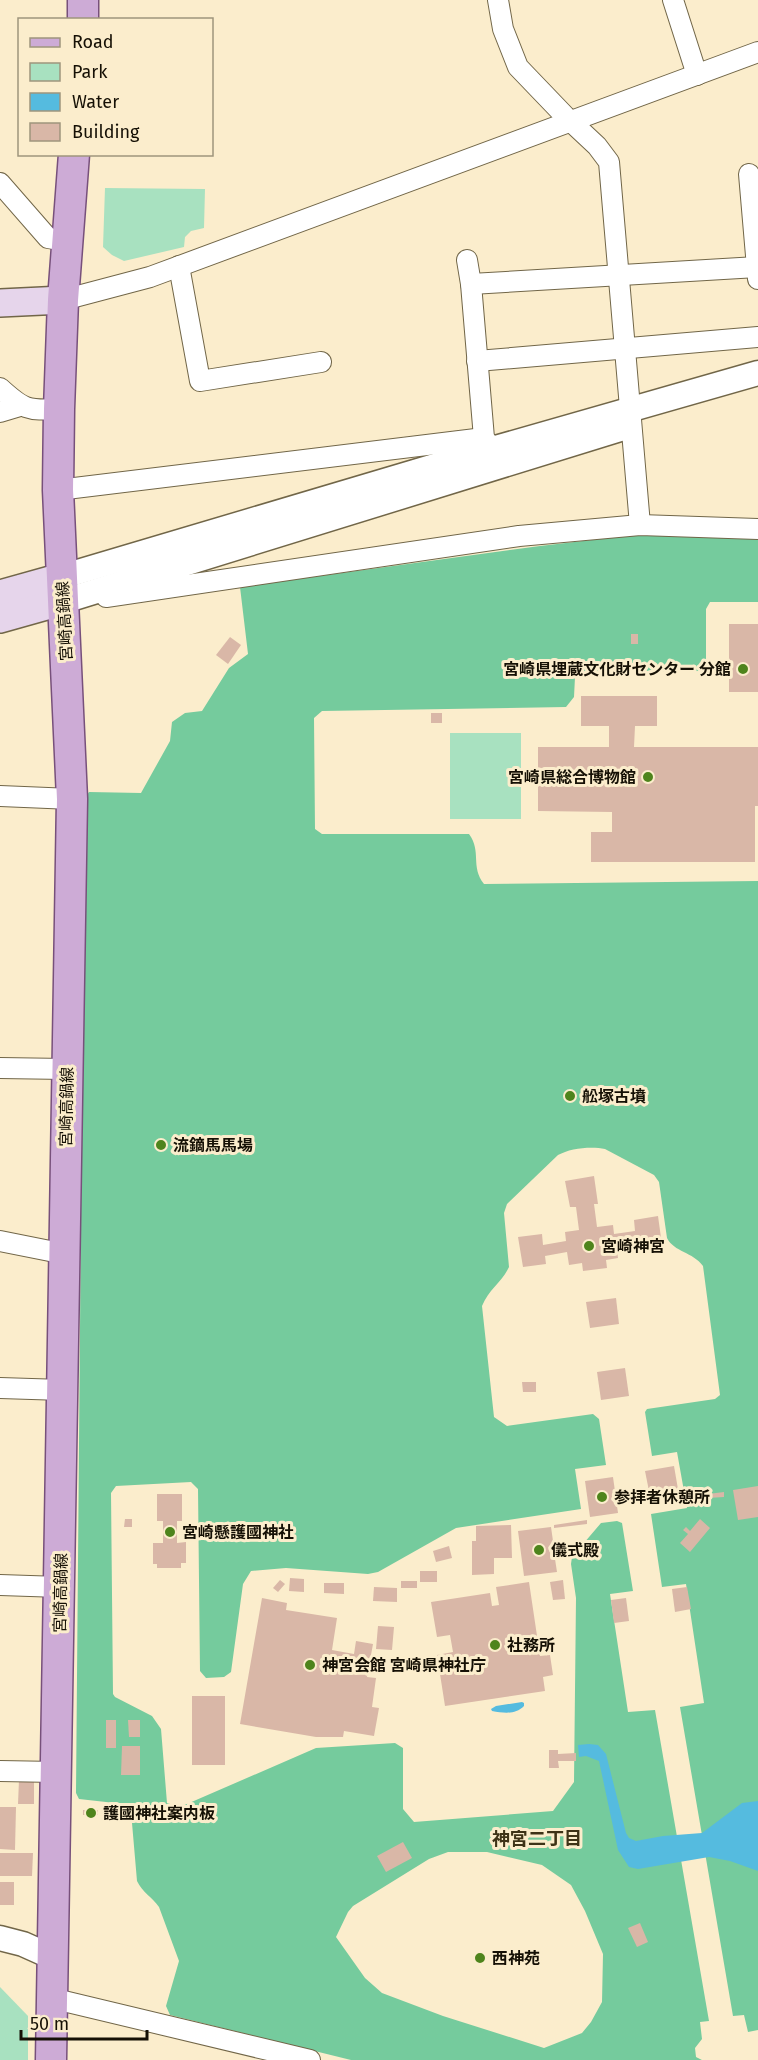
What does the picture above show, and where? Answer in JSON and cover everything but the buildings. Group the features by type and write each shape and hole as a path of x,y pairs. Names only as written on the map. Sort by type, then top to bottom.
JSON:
{"main road":[{"path":"83,0 83,18"},
{"name":"宮崎高鍋線","path":"51,2060 72,799 58,490 58,409 63,300 75,156"},
{"path":"0,303 63,300"},
{"path":"0,594 63,589"},
{"path":"0,619 63,589"}],"street":[{"path":"498,0 503,29 519,67 597,146 609,162 640,525"},
{"path":"673,0 697,75"},
{"path":"63,300 150,277 758,52"},
{"path":"749,174 758,279"},
{"path":"0,183 48,238 68,241"},
{"path":"467,260 488,444"},
{"path":"179,266 200,381 321,362"},
{"path":"471,284 758,267"},
{"path":"477,361 758,337"},
{"path":"63,589 631,418 758,373"},
{"path":"0,388 20,406 36,411 58,409"},
{"path":"58,490 488,444 631,418 758,391"},
{"path":"0,412 20,406"},
{"path":"63,589 488,444"},
{"path":"63,589 118,595 519,536 640,525 758,529"},
{"path":"0,796 72,799"},
{"path":"0,1068 66,1069"},
{"path":"0,1241 64,1254"},
{"path":"0,1388 63,1390"},
{"path":"0,1585 60,1587"},
{"path":"0,1771 56,1772"},
{"path":"0,1938 23,1944 52,1957"},
{"path":"51,1998 310,2060"}],"green space":[{"path":"105,188 205,189 204,228 191,231 185,237 184,247 124,261 103,247"},
{"path":"643,534 758,537 758,602 710,602 706,609 706,664 701,671 584,672 575,677 574,697 566,707 322,711 314,718 315,829 322,834 469,834 475,847 478,871 484,884 758,881 758,2030 748,2032 744,2015 733,2016 680,1707 704,1703 686,1584 662,1587 651,1514 687,1508 677,1452 652,1456 645,1412 647,1409 715,1399 720,1395 703,1266 699,1261 670,1243 667,1238 659,1182 654,1175 605,1149 588,1148 575,1149 558,1155 507,1204 504,1213 509,1267 482,1306 494,1417 507,1426 593,1414 599,1419 606,1465 575,1469 581,1509 456,1528 378,1572 368,1574 286,1568 251,1571 243,1584 231,1672 224,1677 206,1678 200,1671 198,1489 191,1482 116,1486 111,1493 113,1694 152,1716 161,1729 167,1803 180,1807 316,1748 395,1743 403,1748 403,1809 414,1822 553,1811 574,1782 576,1598 572,1557 601,1523 617,1521 622,1523 633,1591 610,1594 628,1712 655,1710 709,2021 700,2022 702,2039 695,2048 696,2057 702,2060 351,2060 170,2015 166,2006 179,1961 159,1907 137,1881 132,1823 124,1804 79,1799 76,1793 82,1096 81,804 89,792 141,793 170,741 172,722 185,713 202,711 229,668 248,654 240,587","holes":["448,1852 487,1852 542,1865 571,1885 585,1911 603,1954 602,2002 582,2033 544,2048 443,2016 382,1993 365,1978 336,1937 353,1906 429,1859"]},
{"path":"450,733 521,733 521,819 450,819"},
{"path":"0,1987 28,2016 28,2060 0,2060"}],"water":[{"path":"522,1702 524,1706 513,1712 496,1712 491,1709 496,1706"},
{"path":"578,1745 598,1745 606,1754 626,1833 629,1838 636,1841 702,1833 742,1803 758,1801 758,1871 730,1861 709,1857 638,1869 629,1867 618,1850 599,1761 586,1756 579,1757"}],"place":[{"name":"宮崎県埋蔵文化財センター 分館","path":"743,669"},
{"name":"宮崎県総合博物館","path":"648,777"},
{"name":"舩塚古墳","path":"570,1096"},
{"name":"流鏑馬馬場","path":"161,1145"},
{"name":"宮崎神宮","path":"589,1246"},
{"name":"参拝者休憩所","path":"602,1497"},
{"name":"宮崎懸護國神社","path":"170,1532"},
{"name":"儀式殿","path":"539,1550"},
{"name":"社務所","path":"495,1645"},
{"name":"神宮会館 宮崎県神社庁","path":"310,1665"},
{"name":"護國神社案内板","path":"91,1813"},
{"name":"西神苑","path":"480,1958"}],"district":[{"name":"神宮二丁目","path":"537,1839"}]}
